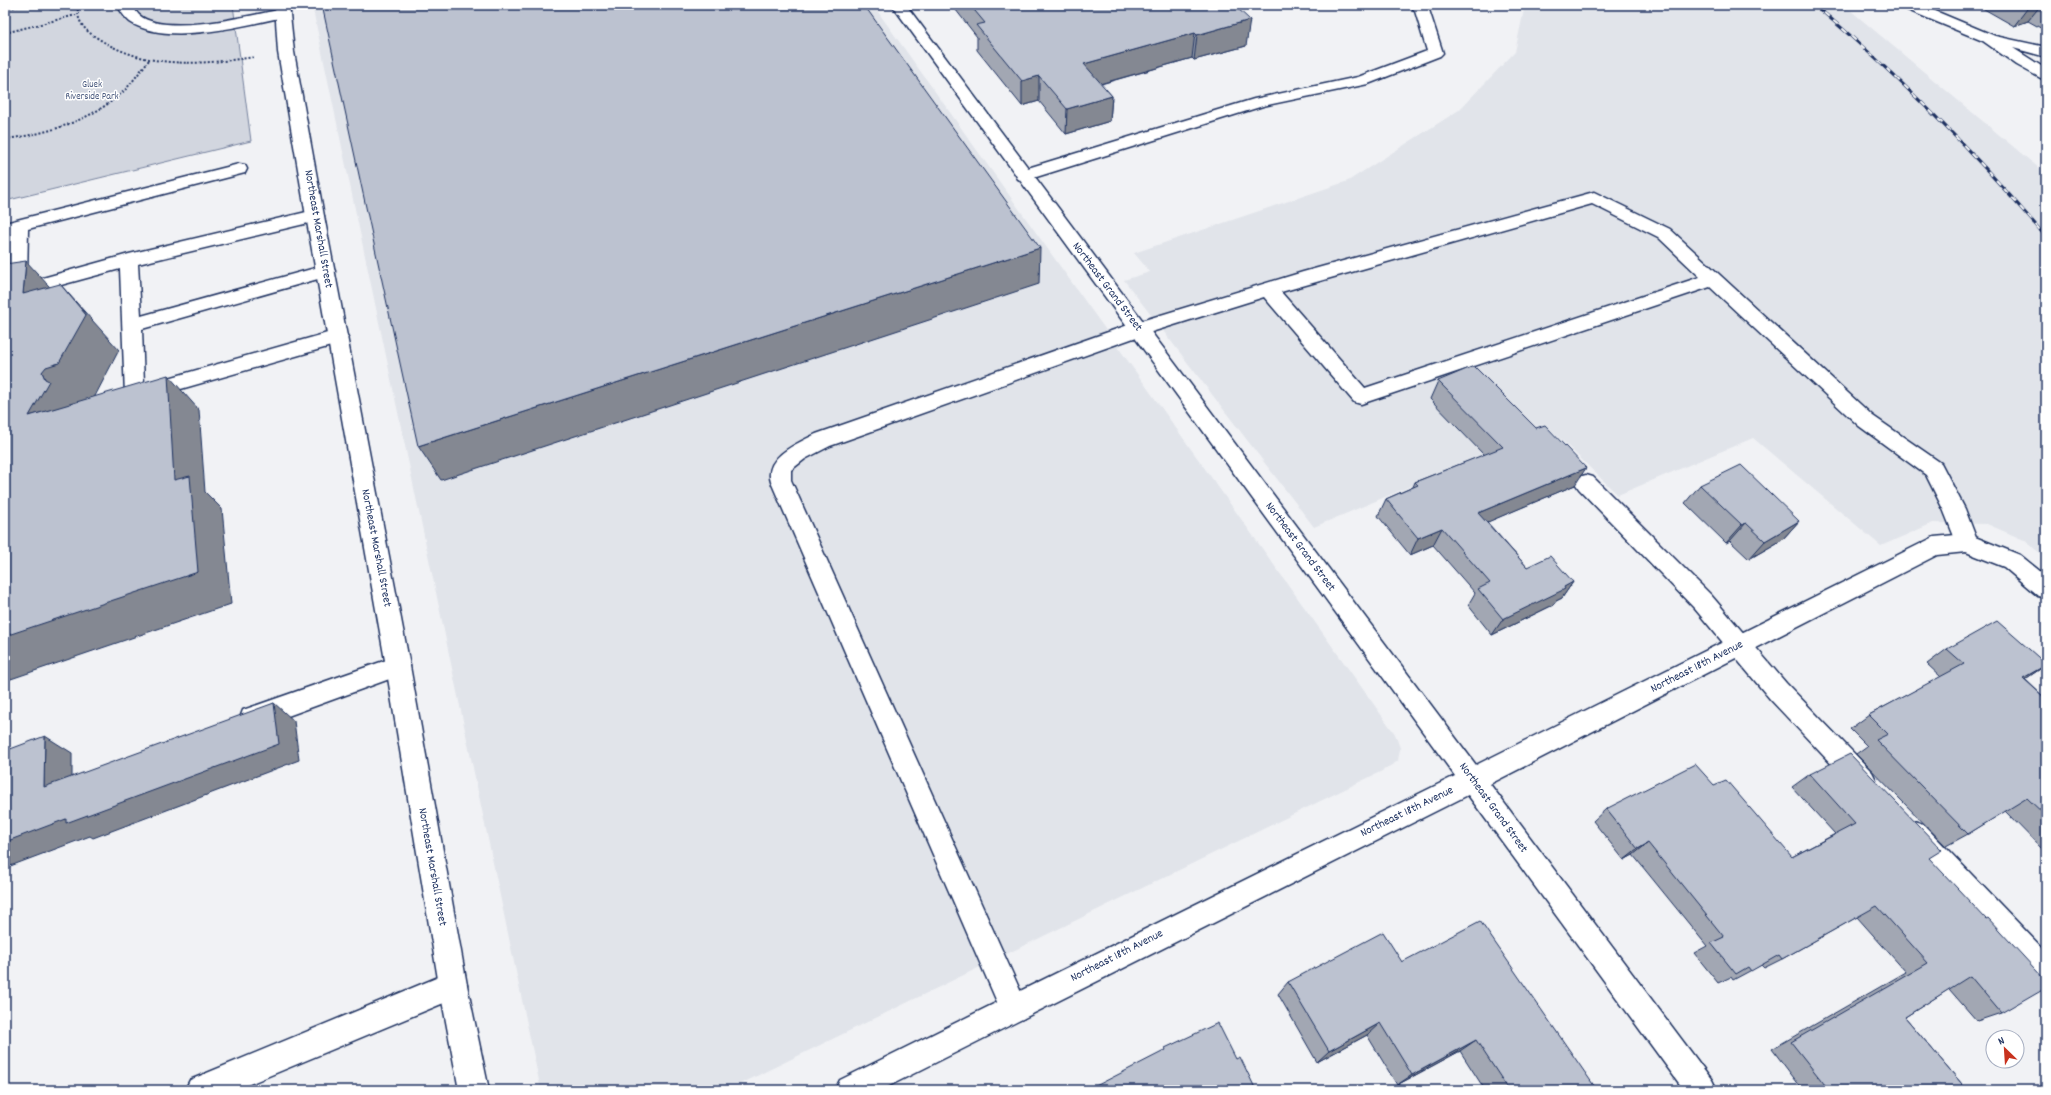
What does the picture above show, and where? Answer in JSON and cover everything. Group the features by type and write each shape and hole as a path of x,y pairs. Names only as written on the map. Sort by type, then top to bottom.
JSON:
{"street":[{"path":"124,5 128,13 146,25 177,29 221,26 282,9"},
{"name":"Northeast Grand Street","path":"898,5 1702,1090"},
{"path":"1024,175 1260,102 1362,81 1434,53 1422,10 1417,5"},
{"path":"1908,5 1988,38 2046,52"},
{"name":"Northeast Marshall Street","path":"282,9 286,54 398,666 453,985 474,1090"},
{"path":"1988,38 2022,62 2046,76"},
{"path":"239,169 12,227 11,288 39,285 129,260 315,216"},
{"path":"1014,1008 788,498 780,474 784,463 801,451 823,440 1138,329 1268,289 1594,198 1664,233 1866,421 1934,469 1954,509 1967,543 2012,561 2046,589"},
{"path":"129,260 135,395"},
{"path":"132,325 326,271"},
{"path":"1268,289 1361,397 1713,279"},
{"path":"116,401 338,337"},
{"path":"1586,483 1703,602 1741,645 1778,691 1877,794"},
{"name":"Northeast 18th Avenue","path":"850,1090 1472,780 1934,546 1967,543"},
{"path":"230,725 398,666"},
{"path":"1898,817 2046,972"},
{"path":"200,1090 453,985"}],"path":[{"path":"5,10 23,5"},
{"path":"5,33 76,15"},
{"path":"5,139 21,138 59,128 92,112 122,93 149,60"}],"shaded area":[{"path":"312,5 873,5 1395,734 1400,748 1398,761 1382,771 728,1090 541,1090"},
{"path":"1525,5 1844,5 2046,174 2046,558 2024,540 1987,524 1933,523 1881,546 1753,438 1618,495 1549,428 1314,527 1124,280 1150,272 1134,253 1348,181 1459,110 1515,52"}],"green space":[{"name":"Gluek Riverside Park","path":"5,5 233,5 251,141 5,201"}],"building":[{"path":"322,5 864,5 1040,248 418,446"},
{"path":"970,5 1234,5 1250,20 1197,35 1195,33 1084,64 1112,96 1067,109 1039,76 1022,81 976,25 985,23"},
{"path":"26,261 23,294 60,284 86,315 59,363 46,367 42,372 45,379 49,381 29,416 168,375 174,480 190,476 198,572 5,636 5,264"},
{"path":"1474,366 1536,428 1545,425 1586,468 1478,513 1527,567 1550,556 1573,582 1564,587 1565,589 1503,619 1478,589 1490,583 1442,528 1418,538 1386,499 1418,485 1415,482 1503,447 1438,381"},
{"path":"1741,465 1799,521 1765,541 1746,523 1742,525 1700,485"},
{"path":"1997,621 2046,664 2023,678 2046,699 2046,816 2027,798 1968,834 1876,740 1888,734 1869,715 1964,664 1947,649"},
{"path":"274,703 279,744 66,823 66,819 5,842 5,751 45,736 44,787"},
{"path":"1850,754 1942,850 1929,858 1986,919 1988,918 2046,981 2046,987 2001,1013 1970,976 1905,1017 1967,1090 1829,1090 1791,1042 1928,963 1877,906 1782,959 1779,955 1751,971 1748,967 1736,974 1711,943 1724,937 1648,843 1638,849 1606,809 1695,764 1714,785 1726,780 1792,857 1855,824 1810,774"},
{"path":"1480,921 1597,1090 1509,1090 1476,1040 1412,1075 1380,1023 1329,1051 1288,982 1383,932 1402,962"},
{"path":"1218,1023 1236,1059 1240,1057 1256,1090 1088,1090 1166,1050 1165,1048"}],"railway":[{"path":"1815,5 1877,59 1964,145 2046,237"}]}
